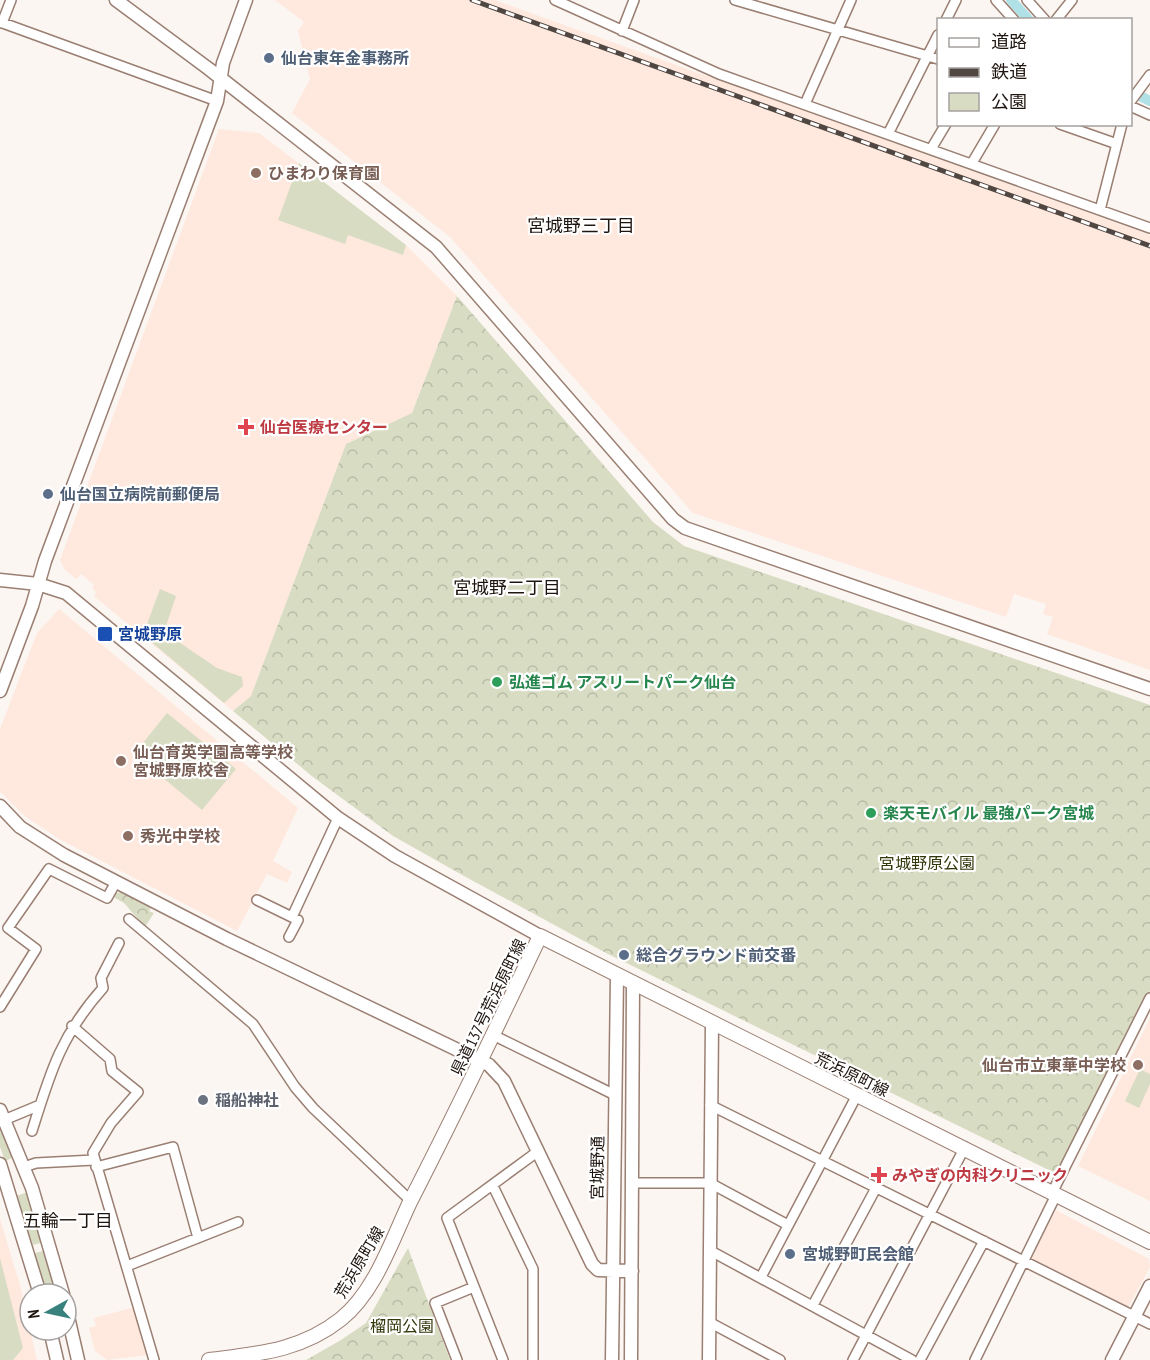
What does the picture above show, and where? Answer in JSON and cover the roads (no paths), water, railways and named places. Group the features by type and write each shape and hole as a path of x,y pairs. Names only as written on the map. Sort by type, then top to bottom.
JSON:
{"main road":[{"name":"荒浜原町線","path":"540,936 1055,1192 1150,1242"},
{"name":"県道137号荒浜原町線","path":"464,1093 540,936"},
{"name":"荒浜原町線","path":"208,1360 284,1350 319,1334 343,1318 357,1303 375,1274 464,1093"}],"street":[{"path":"11,0 1,22 217,101"},
{"path":"116,0 221,78 436,247 673,519 685,528 1150,688"},
{"path":"0,691 217,101 223,63 246,0"},
{"path":"555,0 621,32 719,74 1150,228"},
{"path":"621,32 634,0"},
{"path":"735,0 937,58"},
{"path":"805,104 851,0"},
{"path":"947,18 956,0"},
{"path":"996,0 1012,18"},
{"path":"1026,0 1043,18"},
{"path":"1058,18 1072,0"},
{"path":"888,134 937,38"},
{"path":"1132,102 1140,87 1150,76"},
{"path":"1132,83 1140,87"},
{"path":"1132,105 1150,115"},
{"path":"931,149 945,126"},
{"path":"972,163 994,126"},
{"path":"1066,126 1117,144"},
{"path":"1100,210 1122,126"},
{"path":"0,580 39,584 66,593 338,818 395,856 540,936"},
{"path":"0,806 29,833 64,855 227,939 481,1060 498,1073 504,1082 592,1264 598,1270 632,1270"},
{"path":"292,917 338,818"},
{"path":"0,1007 36,950 8,928 49,869 107,898 116,882"},
{"path":"257,900 298,920 290,938"},
{"path":"129,919 253,1024 295,1087 313,1108 411,1201"},
{"path":"32,1131 57,1055 72,1026 103,988 101,978 119,943"},
{"name":"宮城野通","path":"612,1360 617,976"},
{"path":"631,1360 633,983"},
{"path":"975,1360 1150,998"},
{"path":"709,1360 712,1023"},
{"path":"72,1026 110,1059 112,1071 138,1092 98,1142 93,1153 154,1360"},
{"path":"493,1035 615,1095"},
{"path":"761,1277 857,1095"},
{"path":"710,1105 1150,1324"},
{"path":"40,1106 2,1115 24,1167 59,1282"},
{"path":"24,1167 36,1163 95,1164 173,1147 198,1238"},
{"path":"853,1360 965,1147"},
{"path":"503,1360 447,1218 537,1152"},
{"path":"0,1164 36,1282"},
{"path":"633,1183 710,1183 788,1225"},
{"path":"493,1185 533,1269 533,1360"},
{"path":"813,1305 876,1188"},
{"path":"127,1266 238,1222"},
{"path":"920,1360 984,1241"},
{"path":"709,1250 912,1360"},
{"path":"1112,1360 1150,1286"},
{"path":"457,1360 435,1303 474,1287"},
{"path":"709,1322 780,1360"},
{"path":"53,1342 57,1360"},
{"path":"74,1342 78,1360"}],"waterway":[{"path":"1011,0 1027,18"},
{"path":"1142,97 1150,101"}],"railway":[{"path":"472,0 1150,246"}],"place":[{"name":"仙台東年金事務所","path":"269,58"},
{"name":"ひまわり保育園","path":"256,173"},
{"name":"仙台医療センター","path":"246,427"},
{"name":"仙台国立病院前郵便局","path":"48,494"},
{"name":"宮城野原","path":"105,634"},
{"name":"弘進ゴム アスリートパーク仙台","path":"497,682"},
{"name":"仙台育英学園高等学校 宮城野原校舎","path":"121,761"},
{"name":"楽天モバイル 最強パーク宮城","path":"871,813"},
{"name":"秀光中学校","path":"128,836"},
{"name":"総合グラウンド前交番","path":"624,955"},
{"name":"仙台市立東華中学校","path":"1138,1065"},
{"name":"稲船神社","path":"203,1100"},
{"name":"みやぎの内科クリニック","path":"879,1175"},
{"name":"宮城野町民会館","path":"790,1254"}],"district":[{"name":"宮城野三丁目","path":"581,225"},
{"name":"宮城野二丁目","path":"507,587"},
{"name":"五輪一丁目","path":"68,1220"}],"park label":[{"name":"宮城野原公園","path":"927,863"},
{"name":"榴岡公園","path":"402,1326"}]}
